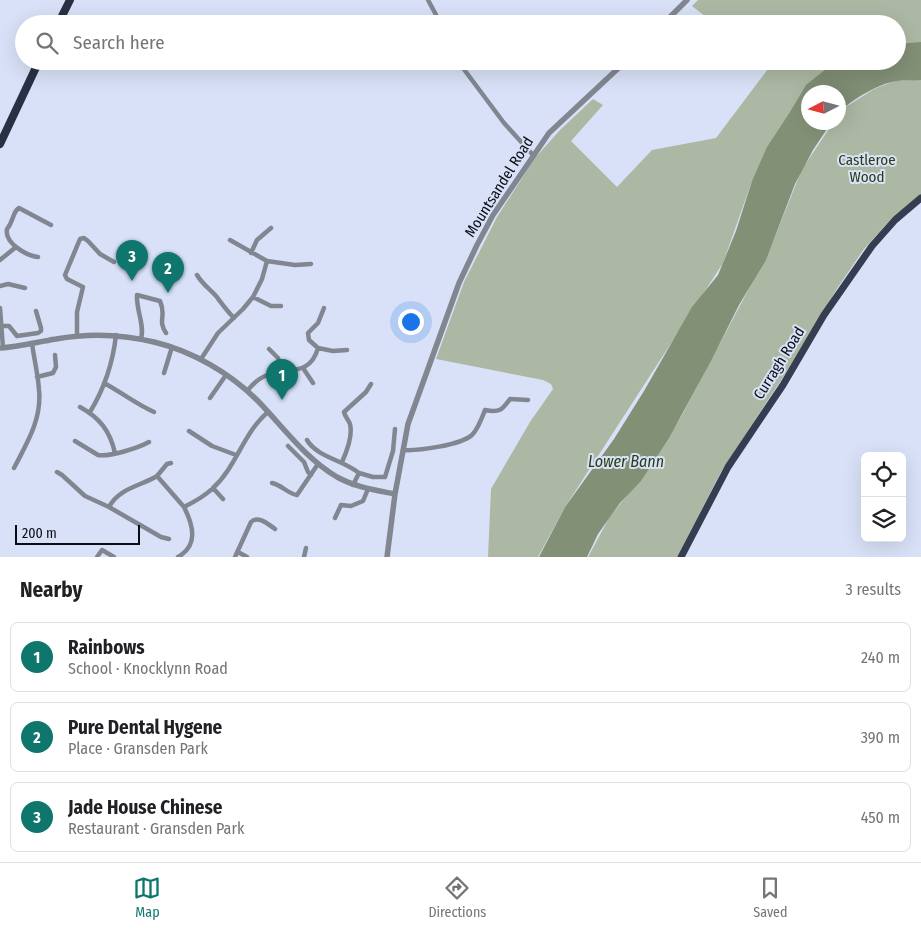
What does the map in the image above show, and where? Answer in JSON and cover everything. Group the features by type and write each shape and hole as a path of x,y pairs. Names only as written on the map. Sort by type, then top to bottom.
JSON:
{"highway":[{"path":"62,15 70,0"},
{"path":"0,144 35,70"}],"main road":[{"name":"Curragh Road","path":"681,557 728,467 783,385 824,315 872,246 896,220 921,198"}],"street":[{"path":"428,0 436,15"},
{"path":"672,15 687,0"},
{"path":"464,70 504,123 533,155"},
{"name":"Mountsandel Road","path":"387,557 395,494 408,424 460,283 477,245 493,215 533,155 557,125 617,70"},
{"path":"38,257 25,254 16,247 7,232 18,208 51,225"},
{"path":"251,253 258,240 271,228"},
{"path":"77,336 77,312 83,288 65,277 80,239 84,238 100,254 114,262"},
{"path":"230,240 267,261 295,265 311,264"},
{"path":"0,260 16,247"},
{"path":"201,360 218,333 253,297 262,279 267,261"},
{"path":"198,275 203,284 216,296 223,307 234,318"},
{"path":"0,286 8,284 25,288"},
{"path":"141,339 142,331 136,304 138,295 160,301 164,312 162,326 166,333"},
{"path":"253,297 271,306 281,306"},
{"path":"0,308 2,348 77,336 116,336 141,339 172,347 201,360 226,374 247,391 303,451 318,464 338,477 354,484 368,489 395,494"},
{"path":"324,308 318,323 308,333 309,340 318,348 333,351 347,350"},
{"path":"2,326 9,326 17,336 38,333 42,328 36,311"},
{"path":"90,412 104,383 116,336"},
{"path":"14,468 36,422 40,395 32,343"},
{"path":"164,373 172,347"},
{"path":"247,391 260,378 282,371 303,368 310,364 316,356 318,348"},
{"path":"269,349 278,358 282,371"},
{"path":"38,377 53,373 56,365 55,355"},
{"path":"303,368 314,383"},
{"path":"210,398 226,374"},
{"path":"104,383 135,403 154,412"},
{"path":"342,462 350,437 349,423 344,416 344,412 366,392 371,384"},
{"path":"403,450 424,450 466,439 474,433 485,410 494,412 502,409 510,399 528,400"},
{"path":"80,407 90,412 105,426 115,453"},
{"path":"184,507 213,488 225,474 253,426 268,412"},
{"path":"307,440 313,448 327,457 342,462 358,472 372,477 385,477 393,451 395,429"},
{"path":"190,431 212,446 236,455"},
{"path":"75,441 98,455 115,453 149,442"},
{"path":"288,446 306,464 311,475"},
{"path":"109,507 118,495 157,476 167,464 171,463"},
{"path":"272,483 297,495 318,464"},
{"path":"57,472 85,496 109,507 161,537 169,539"},
{"path":"354,484 358,472"},
{"path":"157,476 184,507 191,523 193,538 186,552 178,557"},
{"path":"213,488 223,499"},
{"path":"335,518 340,505 350,506 363,501 368,489"},
{"path":"247,557 237,555 254,519 258,519 275,529"},
{"path":"304,557 306,548"},
{"path":"98,557 102,550 114,557"}],"green space":[{"path":"698,0 921,0 921,43 906,44 906,15 704,15 692,6"},
{"path":"767,70 826,70 810,85 801,85 801,94 752,181 723,263 565,507 538,557 488,557 491,489 530,422 553,389 551,384 543,380 436,359 464,282 497,217 535,158 560,130 593,99 603,105 571,141 617,187 652,150 716,138"},
{"name":"Castleroe Wood","path":"921,80 921,194 891,219 864,249 838,287 789,368 721,472 677,557 588,557 609,518 651,465 682,415 770,249 802,169 828,130 846,130 846,107 874,89 895,81"}],"water":[{"name":"Lower Bann","path":"921,42 921,80 890,82 874,89 846,107 846,85 806,85 825,70 906,70 906,43"},
{"name":"Lower Bann","path":"801,93 801,130 826,130 795,184 766,260 739,305 669,438 641,481 620,503 598,534 587,557 539,557 565,507 614,439 692,307 718,275 736,231 752,181 767,147"}],"place":[{"name":"Jade House Chinese","path":"132,281"},
{"name":"Pure Dental Hygene","path":"168,293"},
{"name":"Rainbows","path":"282,400"}]}
